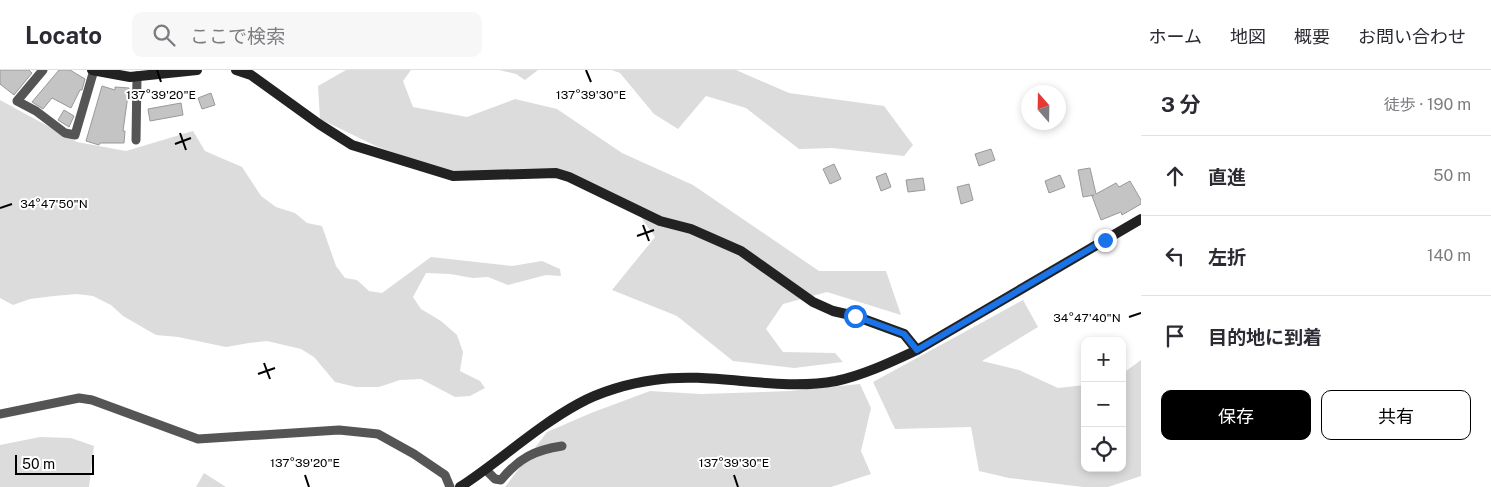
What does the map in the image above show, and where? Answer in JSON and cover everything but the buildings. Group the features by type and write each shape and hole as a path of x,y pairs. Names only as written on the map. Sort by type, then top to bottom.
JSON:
{"street":[{"path":"43,70 17,101 36,111 65,133 75,135 93,70 130,77 197,70"},
{"path":"236,70 251,75 319,124 352,144 453,176 556,173 570,177 647,216 690,229 741,251 813,302 833,311 855,316 904,334 917,350"},
{"path":"136,140 137,76"},
{"path":"460,487 486,470 545,425 579,403 608,391 653,380 692,378 800,384 836,381 884,366 917,350 1141,219"},
{"path":"0,414 79,398 92,400 198,439 332,431 378,434 414,454 445,475 450,487"},
{"path":"486,470 495,479 501,480 509,470 533,452 562,446"}],"shaded area":[{"path":"346,70 411,70 403,81 413,107 467,117 515,99 557,109 622,153 693,185 819,271 886,271 901,315 827,292 783,304 766,329 783,352 835,353 843,362 794,368 733,361 677,316 612,290 655,237 637,212 560,169 454,174 378,147 320,119 318,86"},
{"path":"499,70 538,70 525,80 516,74"},
{"path":"612,70 736,70 789,93 884,106 913,145 904,156 832,148 799,149 746,108 706,96 678,129 654,114 620,73"},
{"path":"0,100 77,142 126,151 193,131 205,151 242,167 261,196 276,207 295,213 307,223 322,226 336,266 345,278 357,280 369,291 382,293 431,257 512,266 542,261 560,269 561,276 546,275 508,285 488,277 473,278 450,274 426,273 413,297 421,309 441,321 457,335 463,352 460,371 480,381 485,388 470,396 455,397 421,379 400,380 379,387 356,387 335,382 314,357 301,349 267,341 226,347 178,337 156,335 123,316 111,305 93,296 77,294 54,296 30,299 13,305 0,298"},
{"path":"1023,300 1038,327 982,361 1019,370 1058,388 1081,385 1081,472 1126,472 1126,371 1141,360 1141,476 1108,487 1083,487 1009,478 979,471 971,427 895,429 873,382"},
{"path":"860,384 871,408 861,451 871,474 831,487 505,487 547,432 650,391 701,394 790,391"},
{"path":"40,437 71,438 94,446 89,487 0,487 0,445"},
{"path":"204,473 226,487 196,487"}],"route":[{"path":"855,316 904,334 917,350 1105,240"}]}
